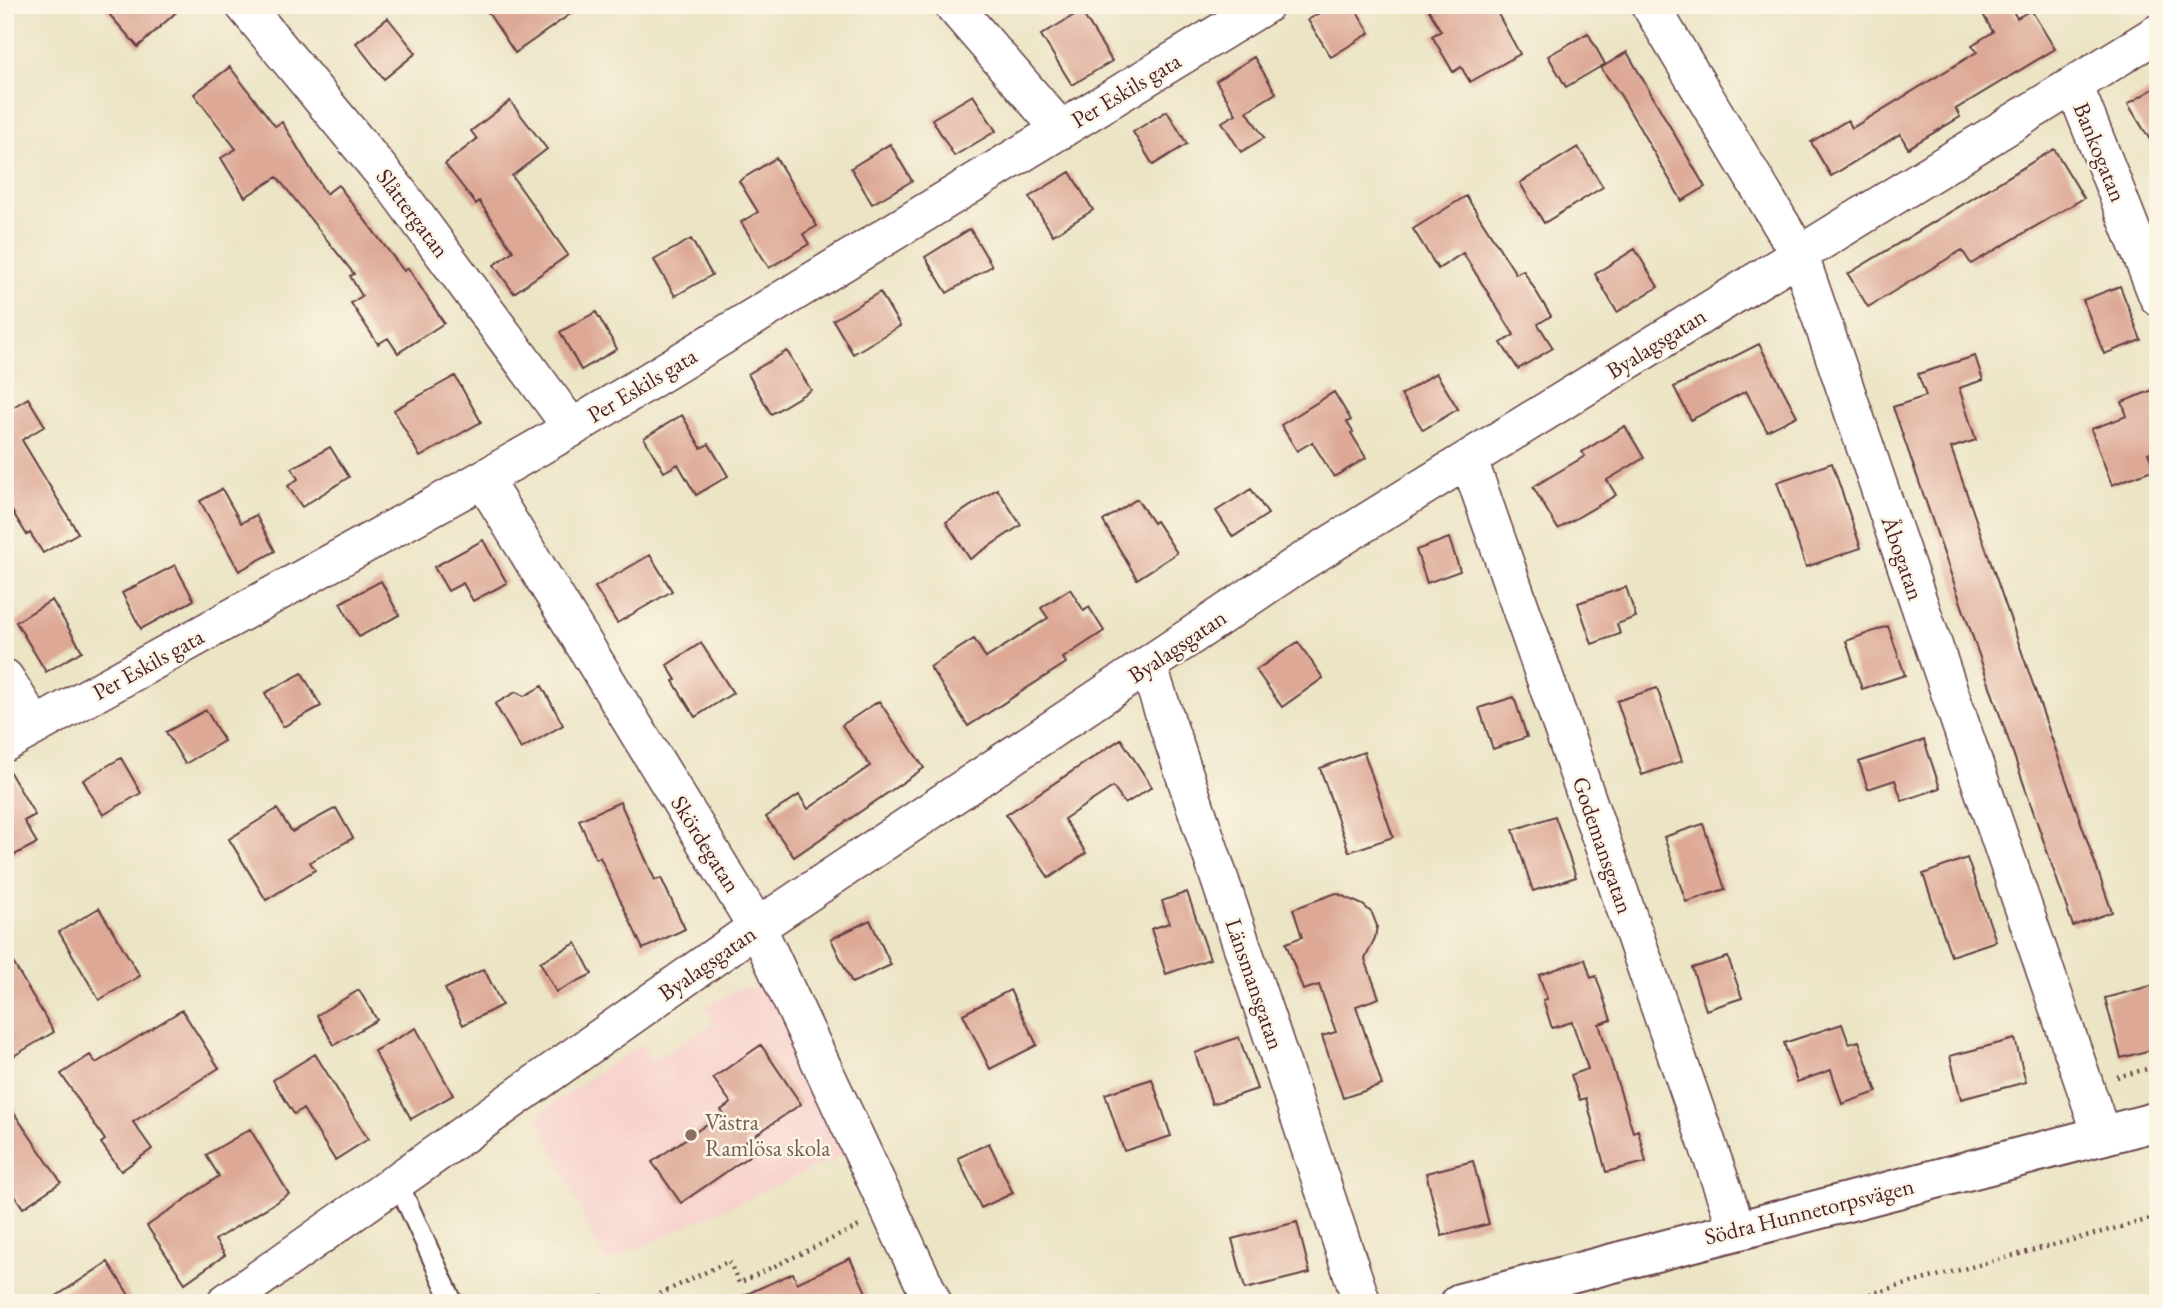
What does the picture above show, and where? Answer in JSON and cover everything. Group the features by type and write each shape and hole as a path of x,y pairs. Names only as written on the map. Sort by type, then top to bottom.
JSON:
{"street":[{"name":"Slåttergatan","path":"244,5 396,189 572,428"},
{"path":"953,5 1061,130"},
{"name":"Per Eskils gata","path":"20,735 572,428 1265,5"},
{"name":"Åbogatan","path":"1650,5 1799,254 2102,1136"},
{"name":"Byalagsgatan","path":"225,1303 757,927 1297,565 2158,33"},
{"name":"Bankogatan","path":"2074,85 2158,297"},
{"name":"Godemansgatan","path":"1469,460 1737,1229"},
{"name":"Skördegatan","path":"483,479 757,927 933,1303"},
{"name":"Länsmansgatan","path":"1147,666 1362,1303"},
{"path":"5,677 20,735"},
{"name":"Södra Hunnetorpsvägen","path":"1460,1303 2158,1121"}],"lane":[{"path":"397,1181 453,1303"}],"path":[{"path":"2085,1086 2158,1066"},
{"path":"641,1303 729,1261 739,1283 891,1212"},
{"path":"1836,1303 2158,1217"},
{"path":"588,1303 602,1296 605,1303"}],"shaded area":[{"name":"Västra Ramlösa skola","path":"741,987 769,989 845,1154 605,1263 537,1115 641,1043 652,1061 714,1023 706,1007"}],"building":[{"path":"101,5 184,5 138,47"},
{"path":"483,5 583,5 515,53"},
{"path":"1332,5 1353,5 1370,33 1331,57 1308,20"},
{"path":"1426,5 1493,5 1520,54 1470,82 1461,67 1453,72 1432,36 1441,31"},
{"path":"2002,5 2009,5 2017,18 2031,10 2055,49 1956,109 1960,117 1908,148 1900,134 1831,176 1811,142 1848,120 1852,128 1977,52 1972,45 1993,32 1984,16"},
{"path":"1081,11 1112,61 1072,85 1041,35"},
{"path":"388,18 416,53 384,79 356,43"},
{"path":"1588,33 1605,64 1566,87 1548,56"},
{"path":"1627,52 1705,187 1682,201 1621,96 1601,68"},
{"path":"1254,57 1276,93 1247,111 1264,138 1241,152 1222,122 1236,114 1216,81"},
{"path":"230,67 275,126 282,122 326,194 338,185 404,271 408,268 444,323 398,353 388,338 378,344 351,303 362,296 350,276 354,274 277,177 245,197 221,158 236,149 194,94"},
{"path":"2158,86 2158,153 2128,104"},
{"path":"973,95 996,131 954,156 932,119"},
{"path":"510,101 547,149 512,176 568,255 514,293 494,265 513,251 479,201 476,204 445,164 477,139 471,131"},
{"path":"1167,111 1187,144 1153,165 1133,132"},
{"path":"890,144 912,181 872,204 851,168"},
{"path":"1578,147 1603,187 1544,223 1520,183"},
{"path":"2054,149 2084,198 1971,264 1962,250 1868,307 1848,274"},
{"path":"776,158 817,226 803,234 809,244 769,268 741,222 758,212 739,181"},
{"path":"1070,172 1093,210 1053,235 1029,197"},
{"path":"1466,196 1516,274 1523,270 1551,316 1538,324 1553,348 1518,369 1501,343 1514,335 1463,253 1438,269 1413,229"},
{"path":"970,229 992,266 947,293 925,257"},
{"path":"691,239 712,275 675,296 654,260"},
{"path":"1635,249 1658,287 1617,312 1595,274"},
{"path":"2120,286 2141,340 2104,354 2083,300"},
{"path":"880,292 900,326 853,354 833,320"},
{"path":"596,312 617,349 581,370 560,332"},
{"path":"1759,344 1797,416 1767,431 1746,391 1691,420 1674,387"},
{"path":"787,351 811,390 771,414 748,374"},
{"path":"1975,356 1983,380 1959,388 1976,440 1951,448 2112,912 2073,926 1893,407 1926,396 1918,374"},
{"path":"1436,373 1458,409 1423,430 1401,395"},
{"path":"455,376 481,422 420,457 394,410"},
{"path":"2158,388 2158,449 2148,453 2155,469 2112,485 2091,429 2127,416 2122,402"},
{"path":"1334,392 1351,420 1347,422 1353,432 1351,433 1366,458 1334,477 1312,442 1297,451 1281,425"},
{"path":"28,398 45,426 22,440 78,533 43,553 30,533 27,535 5,500 5,412"},
{"path":"682,415 701,448 709,444 728,476 696,495 678,464 664,472 644,438"},
{"path":"1625,426 1644,458 1607,480 1616,495 1558,529 1533,487 1585,456 1582,452"},
{"path":"330,447 349,477 302,507 288,486 298,479 292,468"},
{"path":"1832,463 1861,548 1806,567 1777,482"},
{"path":"222,489 241,523 256,515 275,551 239,571 200,501"},
{"path":"997,489 1021,525 970,559 946,522"},
{"path":"1251,489 1268,514 1233,537 1216,511"},
{"path":"1137,499 1153,523 1156,521 1177,553 1137,579 1103,521"},
{"path":"1449,538 1460,571 1427,583 1416,550"},
{"path":"483,540 507,583 473,601 463,583 448,591 434,567"},
{"path":"650,555 672,591 617,623 595,587"},
{"path":"175,565 194,600 141,629 122,593"},
{"path":"381,581 399,615 359,637 340,603"},
{"path":"1626,587 1636,617 1617,624 1620,634 1592,644 1578,603"},
{"path":"1070,589 1084,611 1089,607 1104,631 1063,658 1066,663 968,726 930,667 974,639 986,658 1048,618 1041,608"},
{"path":"52,600 82,651 46,672 16,622"},
{"path":"1888,626 1905,675 1862,689 1846,641"},
{"path":"1298,642 1323,678 1282,707 1256,670"},
{"path":"701,643 733,693 695,717 673,681 676,680 667,665"},
{"path":"302,673 321,706 283,727 265,693"},
{"path":"542,686 563,725 521,749 495,704 516,692 524,696"},
{"path":"1657,688 1682,761 1642,775 1617,701"},
{"path":"1514,697 1527,737 1493,749 1479,708"},
{"path":"879,701 924,768 794,857 766,817 799,795 808,809 870,766 842,725"},
{"path":"206,710 224,741 185,764 166,732"},
{"path":"1121,739 1152,787 1125,804 1113,787 1064,819 1086,853 1049,878 1006,815"},
{"path":"1924,740 1940,788 1902,801 1895,780 1868,789 1859,762"},
{"path":"1364,752 1393,837 1349,852 1320,768"},
{"path":"121,758 141,793 103,815 83,780"},
{"path":"5,764 35,815 24,821 37,843 5,860"},
{"path":"620,802 655,880 661,878 685,929 643,949 600,857 596,859 579,820"},
{"path":"336,808 353,838 310,862 315,870 266,900 229,839 277,809 292,832"},
{"path":"1555,816 1576,877 1533,891 1513,830"},
{"path":"1703,824 1725,889 1686,902 1664,837"},
{"path":"1967,858 1996,941 1951,956 1923,874"},
{"path":"1187,892 1210,959 1166,974 1151,929 1169,923 1162,901"},
{"path":"1336,893 1363,905 1372,913 1377,926 1375,938 1365,959 1379,998 1356,1006 1382,1085 1343,1098 1322,1036 1336,1032 1319,985 1303,990 1286,943 1302,937 1293,909"},
{"path":"99,908 140,976 99,1000 59,932"},
{"path":"870,920 891,965 852,983 831,939"},
{"path":"576,943 592,974 556,992 540,962"},
{"path":"5,949 54,1032 5,1061"},
{"path":"1728,957 1742,998 1706,1010 1692,968"},
{"path":"1585,959 1591,978 1596,976 1611,1020 1599,1024 1633,1132 1638,1130 1646,1162 1606,1172 1586,1098 1580,1100 1571,1075 1588,1069 1572,1022 1552,1028 1539,975"},
{"path":"484,969 502,1005 463,1025 445,989"},
{"path":"2158,984 2158,1048 2121,1058 2105,998"},
{"path":"359,990 377,1020 334,1045 317,1015"},
{"path":"1010,990 1037,1045 990,1069 963,1014"},
{"path":"182,1010 219,1068 133,1122 152,1149 121,1171 101,1143 105,1140 61,1074 90,1055 96,1063"},
{"path":"1842,1024 1849,1044 1859,1041 1877,1092 1842,1104 1831,1070 1797,1082 1784,1043"},
{"path":"416,1028 453,1095 411,1119 374,1051"},
{"path":"1239,1037 1257,1089 1212,1104 1195,1053"},
{"path":"2015,1039 2026,1082 1961,1099 1950,1056"},
{"path":"761,1045 801,1104 744,1143 752,1154 681,1203 652,1162 723,1113 721,1110 731,1103 713,1078"},
{"path":"315,1054 368,1139 335,1160 303,1109 294,1114 273,1080"},
{"path":"1152,1079 1171,1136 1124,1151 1105,1094"},
{"path":"5,1100 61,1182 23,1208 5,1181"},
{"path":"250,1129 289,1194 215,1240 225,1255 185,1283 147,1226 219,1176 206,1155"},
{"path":"989,1143 1013,1193 981,1208 958,1158"},
{"path":"1473,1161 1489,1224 1442,1236 1426,1173"},
{"path":"1297,1222 1310,1273 1245,1289 1232,1239"},
{"path":"850,1258 871,1303 727,1303 793,1273 797,1283"},
{"path":"108,1262 134,1303 46,1303"}],"place":[{"name":"Västra Ramlösa skola","path":"691,1135"}]}
